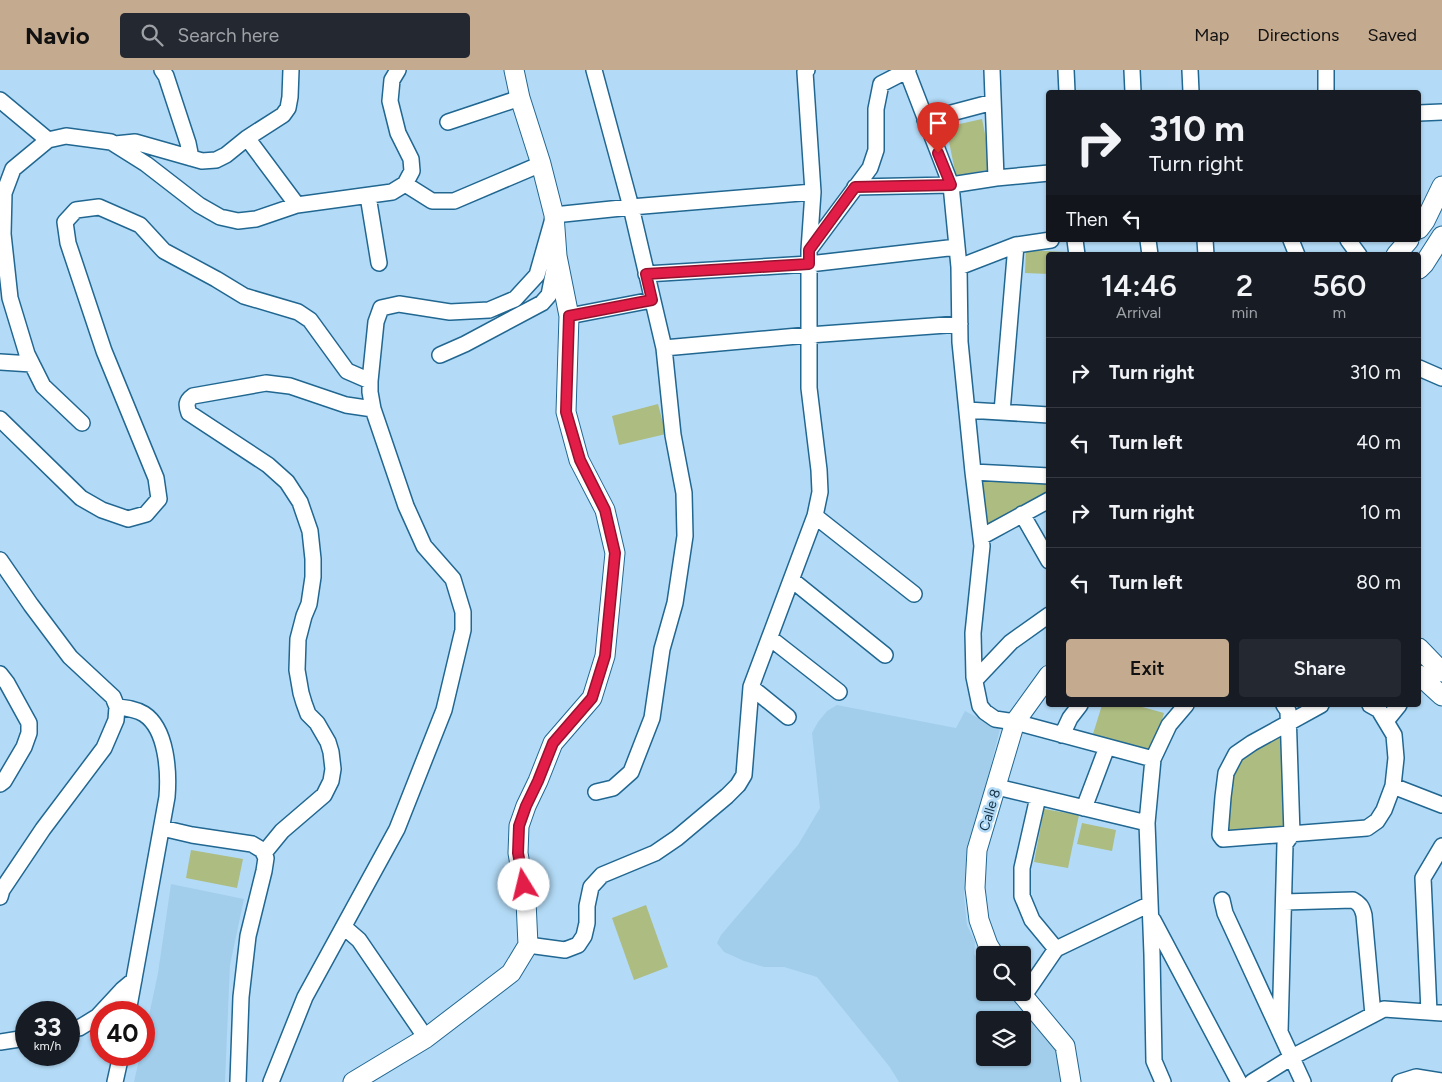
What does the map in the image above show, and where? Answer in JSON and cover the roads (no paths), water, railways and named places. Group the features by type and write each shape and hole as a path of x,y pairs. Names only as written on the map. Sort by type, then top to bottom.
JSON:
{"street":[{"path":"162,70 166,76 188,143 191,158"},
{"path":"115,144 135,142 202,161 216,160 226,155 247,138 282,115 288,108 291,70"},
{"path":"82,423 43,386 27,354 5,300 4,193 13,169 48,140 66,136 111,142 146,164 199,205 220,218 238,221 256,219 297,205 392,192 405,184 412,171 411,159 398,133 390,102 392,80 398,70"},
{"path":"353,1082 426,1038 511,973 528,945 526,901 518,853 519,826 553,743 592,698 605,656 615,553 605,510 580,460 566,412 569,316 557,256 554,215 541,164 520,98 514,70"},
{"path":"594,70 631,206 664,348 673,435 684,494 685,536 675,603 662,649 652,718 632,772 613,788 596,792"},
{"path":"528,945 565,950 578,945 584,936 587,923 587,906 591,887 602,876 655,853 670,843 727,796 738,785 744,774 752,687 815,516 820,492 809,388 809,257 813,192 805,72 807,70"},
{"path":"809,257 855,187 870,168 876,150 876,109 881,84 907,70 951,185 959,267 960,342 982,546 973,632 975,680 980,706 995,719 1016,722 1153,759"},
{"path":"992,70 996,178"},
{"path":"1066,70 1066,90"},
{"path":"1132,70 1133,90"},
{"path":"1190,70 1191,90"},
{"path":"1326,70 1326,90"},
{"path":"448,122 520,98"},
{"path":"0,100 48,140"},
{"path":"926,120 993,102"},
{"path":"1421,113 1442,112"},
{"path":"247,138 297,205"},
{"path":"405,184 432,200 454,201 541,164"},
{"path":"855,187 951,185 1046,173"},
{"path":"1421,226 1442,186"},
{"path":"554,215 631,206 813,192"},
{"path":"368,196 379,263"},
{"path":"0,419 81,498 102,510 128,519 146,514 159,499 156,478 104,351 68,243 65,222 76,210 99,206 140,225 164,251 244,296 298,312 310,320 347,371 370,382"},
{"path":"271,1082 305,997 398,830 444,710 463,630 463,612 453,579 424,546 406,506 373,409 370,382 376,322 381,308 399,304 450,312 489,310 515,299 538,275 554,215"},
{"path":"1421,268 1442,236"},
{"path":"959,267 1016,245 1046,241"},
{"path":"1399,252 1407,242"},
{"path":"1002,412 1016,245"},
{"path":"646,274 809,257 957,248"},
{"path":"440,355 542,304 549,295 557,256"},
{"path":"569,316 652,300"},
{"path":"664,348 960,324"},
{"path":"0,362 32,364"},
{"path":"1421,369 1442,378"},
{"path":"264,853 282,831 324,795 331,781 333,769 328,742 308,714 304,704 298,670 298,639 309,604 313,577 310,531 300,502 287,482 268,465 189,413 186,407 188,400 193,396 266,383 290,386 346,405 373,409"},
{"path":"967,410 1046,414"},
{"path":"973,472 1046,476"},
{"path":"981,537 1046,502"},
{"path":"1022,514 1046,556"},
{"path":"815,516 914,594"},
{"path":"0,560 70,657 113,697 117,706 116,720 104,748 43,829 2,890 0,897"},
{"path":"792,580 885,655"},
{"path":"975,680 1011,642 1046,617"},
{"path":"770,638 839,692"},
{"path":"1421,650 1442,672"},
{"path":"0,674 29,723 29,733 24,747 1,780"},
{"name":"Calle 8","path":"989,946 979,920 975,888 977,850 1016,722 1046,679"},
{"path":"1421,680 1442,696"},
{"path":"752,687 788,717"},
{"path":"117,706 133,709 144,714 154,723 166,754 169,782 130,1001"},
{"path":"1062,735 1070,718 1078,707"},
{"path":"1162,1082 1154,1061 1148,823 1153,759 1169,725 1184,707"},
{"path":"1280,1032 1285,844 1292,834 1289,724 1288,711 1285,707"},
{"path":"1318,707 1252,743 1236,754 1226,773 1222,797 1220,835 1222,839 1230,840 1367,828 1377,821 1384,810 1393,786 1396,758 1394,735 1379,710 1374,707"},
{"path":"1386,721 1397,707"},
{"path":"1084,808 1107,747"},
{"path":"1393,786 1442,805"},
{"path":"997,787 1148,823"},
{"path":"1038,797 1022,868 1022,896 1032,920 1056,949"},
{"path":"162,828 192,835 252,844 259,847 266,858 248,936 241,998 238,1082"},
{"path":"1252,1082 1292,1057 1384,1009 1436,1013 1423,878 1442,846"},
{"path":"1222,900 1225,913 1303,1082"},
{"path":"1284,902 1352,900 1359,903 1364,915 1373,1015"},
{"path":"1031,983 1056,949 1151,910"},
{"path":"1151,910 1239,1082"},
{"path":"344,927 359,940 426,1038"},
{"path":"80,1027 97,1017 134,980"},
{"path":"1027,1001 1065,1046 1071,1082"},
{"path":"0,1042 15,1040"},
{"path":"115,1082 119,1066"},
{"path":"1400,1082 1416,1077 1442,1081"}]}
